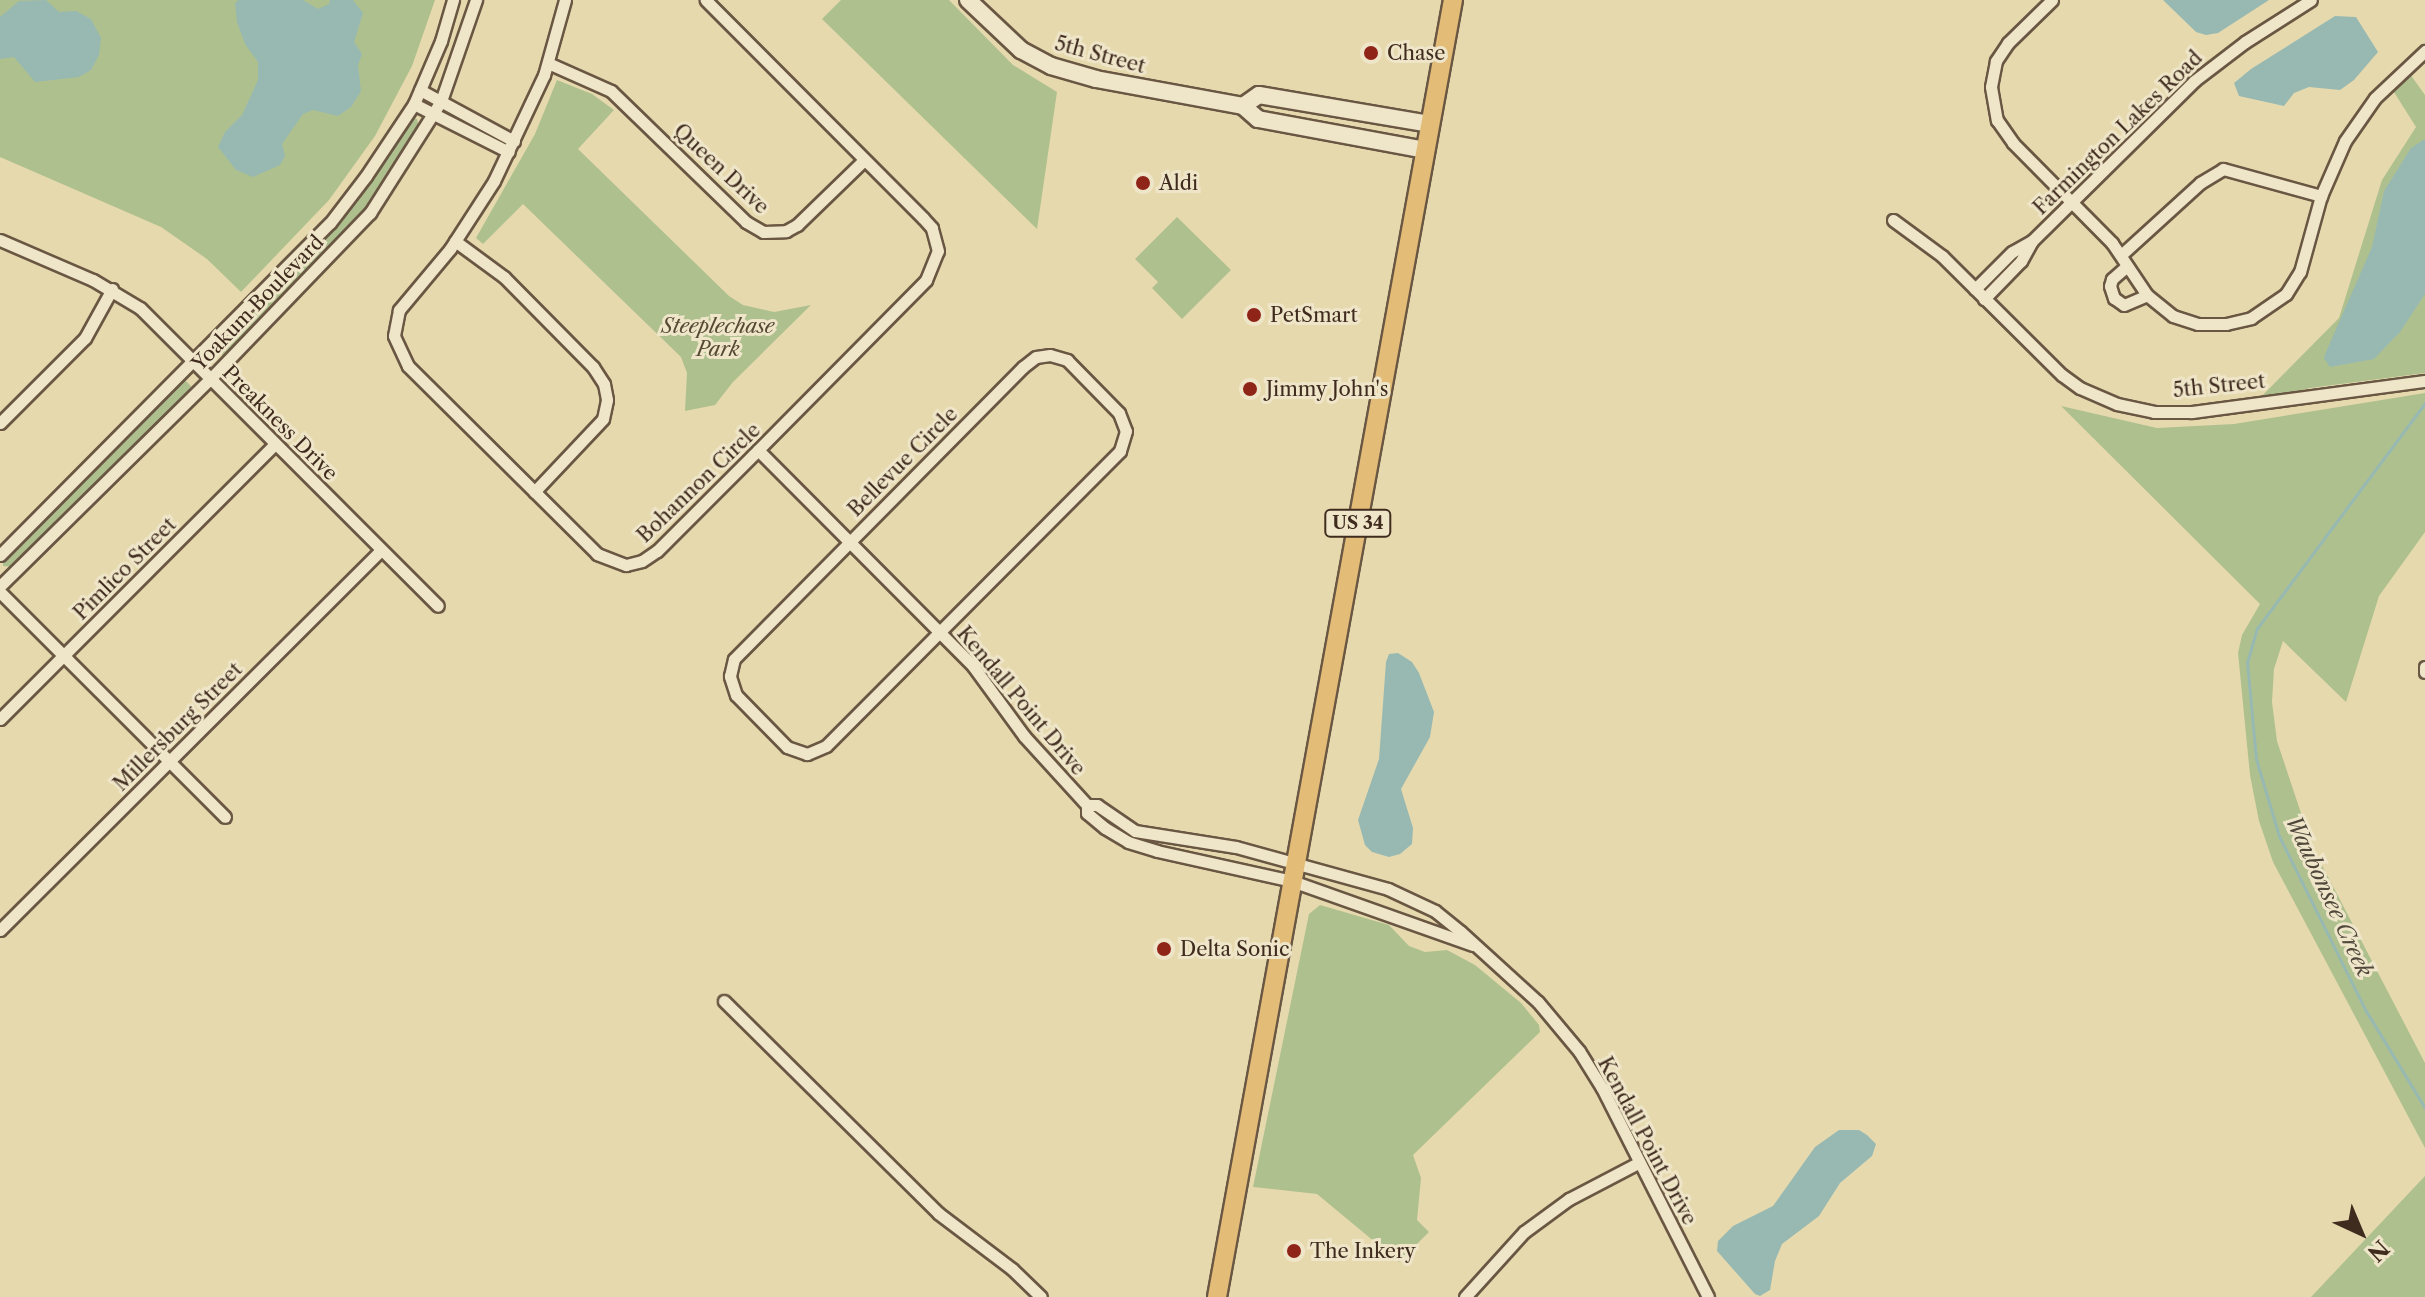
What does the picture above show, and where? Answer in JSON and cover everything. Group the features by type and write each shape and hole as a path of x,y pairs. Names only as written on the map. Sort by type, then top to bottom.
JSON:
{"main road":[{"name":"US 34","path":"1217,1297 1453,0"}],"street":[{"name":"Yoakum Boulevard","path":"0,555 330,223 414,104 453,0"},
{"name":"Yoakum Boulevard","path":"0,589 370,213 441,101 476,0"},
{"name":"Bohannon Circle","path":"565,0 548,63 511,146 455,241 399,310 394,325 397,349 408,366 597,554 616,563 636,564 657,551 758,450 926,280 936,262 938,245 932,228 706,0"},
{"name":"5th Street","path":"968,0 1021,50 1051,66 1096,79 1243,106 1258,119 1426,150"},
{"path":"2052,0 1999,57 1992,75 1992,101 2006,134 2124,260 2147,295 2173,316 2198,324 2226,324 2266,310 2286,294 2300,272 2335,157 2362,114 2391,81 2425,51"},
{"name":"Farmington Lakes Road","path":"1975,289 2012,252 2032,241 2203,74 2311,0"},
{"name":"Queen Drive","path":"548,63 611,91 746,222 763,232 786,231 797,225 864,160"},
{"path":"420,90 511,146"},
{"name":"5th Street","path":"1243,106 1259,95 1431,124"},
{"path":"414,104 511,146"},
{"path":"2147,295 2124,305 2114,298 2110,286 2112,279 2124,260 2200,183 2223,169 2321,196"},
{"name":"5th Street","path":"1893,220 1933,248 2080,388 2117,404 2154,412 2192,412 2425,381"},
{"name":"Preakness Drive","path":"0,240 112,289 140,308 438,606"},
{"path":"455,241 504,277 593,367 604,384 607,400 603,419 534,492"},
{"name":"Farmington Lakes Road","path":"1984,299 2021,261 2032,241"},
{"path":"0,423 85,338 112,289"},
{"name":"Bellevue Circle","path":"1054,355 1075,368 1119,413 1126,431 1124,443 939,633 826,746 807,754 787,747 736,695 731,684 731,667 740,653 1029,361 1054,355"},
{"name":"Pimlico Street","path":"0,719 275,444"},
{"name":"Kendall Point Drive","path":"758,450 973,666 1024,736 1087,805 1087,813 1128,842 1292,881 1473,945"},
{"name":"Millersburg Street","path":"0,930 381,550"},
{"path":"0,589 225,817"},
{"name":"Kendall Point Drive","path":"1087,805 1097,805 1135,831 1236,847 1296,861 1413,900 1435,911 1517,981 1558,1023 1602,1088 1708,1297"},
{"path":"724,1001 938,1213 1012,1269 1041,1297"},
{"path":"1465,1297 1524,1232 1569,1199 1638,1163"}],"green space":[{"path":"0,0 435,0 412,66 375,136 329,200 241,292 207,259 161,227 0,157"},
{"path":"841,0 949,0 1013,65 1057,92 1037,229 822,19"},
{"path":"2410,74 2425,95 2425,373 2310,388 2254,404 2339,318 2382,180 2416,127 2392,89"},
{"name":"Steeplechase Park","path":"557,80 592,94 614,110 578,149 729,296 743,305 774,312 811,305 733,382 715,405 685,411 687,373 681,357 523,204 483,244 476,238 535,134"},
{"path":"412,118 417,119 419,127 370,204 342,238 226,354 217,356 214,347 346,212"},
{"path":"1177,217 1231,270 1182,319 1152,288 1158,282 1135,259"},
{"path":"185,380 191,386 188,392 13,567 3,566 3,558"},
{"path":"2425,393 2425,532 2379,596 2346,702 2283,641 2274,669 2272,702 2277,741 2312,846 2425,1063 2425,1148 2273,862 2259,821 2250,775 2238,653 2242,635 2260,604 2061,406 2157,428 2234,424"},
{"path":"1320,905 1389,925 1409,946 1425,952 1447,950 1475,965 1521,1003 1539,1025 1540,1032 1413,1155 1421,1178 1417,1220 1429,1232 1399,1262 1317,1194 1253,1187 1309,914"},
{"path":"2425,1176 2425,1297 2311,1297"}],"water":[{"path":"46,0 59,12 76,11 91,19 101,38 99,55 91,70 79,77 35,82 14,57 0,59 0,17 19,1"},
{"path":"239,0 303,0 318,9 329,4 330,0 353,0 363,13 354,42 362,54 358,65 361,91 351,107 338,116 313,110 303,114 282,144 285,156 280,165 253,177 236,170 218,147 225,132 242,115 258,80 258,62 245,44 237,22 235,3"},
{"path":"2163,0 2269,0 2218,33 2206,35 2196,32"},
{"path":"2335,16 2356,17 2378,52 2354,80 2340,90 2309,87 2294,93 2284,106 2239,96 2234,83"},
{"path":"2425,139 2425,294 2400,332 2374,359 2330,367 2324,358 2372,247 2384,191 2411,148"},
{"path":"1398,653 1412,662 1419,673 1434,712 1430,737 1401,789 1413,828 1412,844 1400,854 1389,857 1372,852 1365,845 1358,820 1379,759 1386,662 1389,654"},
{"path":"1839,1130 1859,1130 1867,1135 1876,1144 1872,1156 1840,1183 1819,1216 1782,1244 1775,1261 1770,1290 1760,1296 1755,1294 1717,1251 1718,1241 1733,1226 1773,1206 1815,1147"}],"waterway":[{"name":"Waubonsee Creek","path":"2425,403 2257,628 2247,662 2256,759 2279,836 2366,1011 2425,1108"}],"place":[{"name":"Chase","path":"1371,53"},
{"name":"Aldi","path":"1143,183"},
{"name":"PetSmart","path":"1254,315"},
{"name":"Jimmy John's","path":"1250,389"},
{"name":"Delta Sonic","path":"1164,949"},
{"name":"The Inkery","path":"1294,1251"}]}
